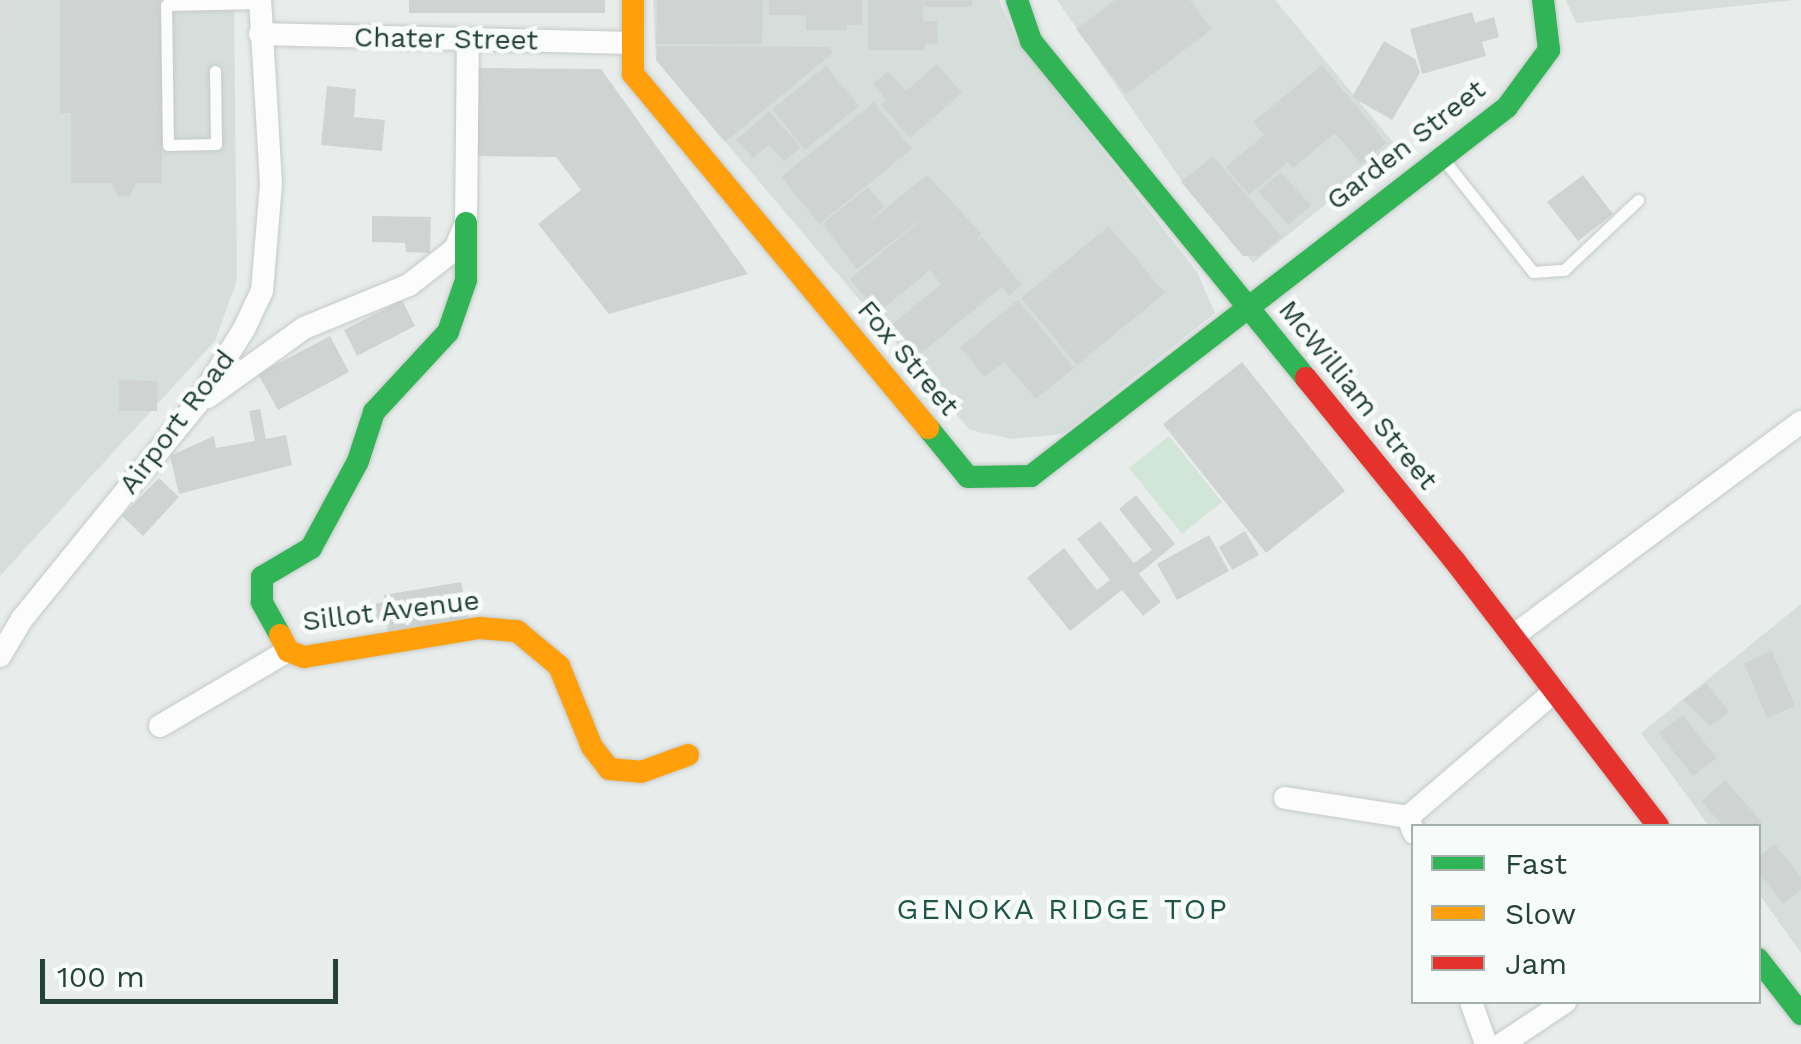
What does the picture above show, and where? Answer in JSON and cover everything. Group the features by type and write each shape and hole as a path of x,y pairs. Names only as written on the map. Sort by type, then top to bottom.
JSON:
{"street":[{"name":"Fox Street","path":"633,0 633,74 968,476 1031,476 1246,305"},
{"name":"McWilliam Street","path":"1017,0 1031,41 1513,636 1656,824"},
{"name":"Garden Street","path":"1246,305 1506,107 1550,50 1542,0"},
{"name":"Airport Road","path":"0,656 22,619 196,404 244,329 262,291 270,184 260,1"},
{"name":"Chater Street","path":"260,34 632,43"},
{"path":"196,404 304,328 409,285 455,249 466,223 468,40"},
{"name":"Sillot Avenue","path":"466,223 466,280 448,332 374,412 358,461 310,548 262,577 262,602 288,651 304,657 462,630 518,631 558,666 576,700 592,748 610,769 641,772 688,755"},
{"path":"1513,636 1801,422"},
{"path":"160,726 288,651"},
{"path":"1412,824 1554,692"},
{"path":"1285,798 1411,825"},
{"path":"1761,963 1801,1014"},
{"path":"1472,1004 1486,1044"},
{"path":"1502,1044 1561,1004"}],"lane":[{"path":"214,70 216,144 168,145 166,5 260,1"},
{"path":"1441,156 1533,272 1564,270 1638,200"}],"shaded area":[{"path":"0,0 234,0 237,280 215,341 0,576"},
{"path":"653,0 999,0 1018,42 1197,272 1215,313 1063,434 1012,439 970,430 656,60"},
{"path":"1057,0 1275,0 1397,147 1253,263 1181,180"},
{"path":"1566,0 1794,0 1576,23"},
{"path":"1801,604 1801,953 1761,897 1761,824 1708,824 1641,733"}],"green space":[{"path":"1169,436 1222,502 1182,534 1129,468"}],"building":[{"path":"60,0 161,0 162,183 136,183 130,196 118,196 111,183 71,183 71,113 60,113"},
{"path":"409,0 605,0 605,13 409,13"},
{"path":"657,0 763,0 762,44 656,44"},
{"path":"769,0 862,0 862,25 847,25 847,30 806,30 806,15 769,15"},
{"path":"868,0 923,0 923,21 937,21 938,44 925,44 925,50 868,50"},
{"path":"924,0 972,0 972,7 924,7"},
{"path":"1115,0 1190,0 1212,29 1126,94 1076,29"},
{"path":"1472,12 1475,23 1494,17 1499,37 1482,42 1486,56 1422,74 1410,29"},
{"path":"1384,41 1415,59 1420,73 1392,120 1352,97"},
{"path":"657,46 829,47 833,53 725,142 656,60"},
{"path":"937,64 962,93 910,138 881,105 886,100 873,84 888,71 906,91"},
{"path":"1322,65 1387,143 1361,164 1335,133 1293,168 1288,162 1249,195 1226,167 1264,135 1253,122"},
{"path":"826,66 859,106 805,150 772,109"},
{"path":"476,68 601,69 748,274 609,314 538,224 581,190 556,157 475,156"},
{"path":"327,86 356,89 354,117 385,120 382,151 321,145"},
{"path":"874,102 912,149 819,224 781,177"},
{"path":"769,111 801,147 784,162 769,145 753,158 736,140"},
{"path":"1213,156 1282,237 1259,256 1243,256 1181,182"},
{"path":"1281,172 1311,206 1288,225 1258,191"},
{"path":"927,175 981,233 977,241 982,237 1022,285 1009,296 1002,287 915,358 889,327 941,284 930,270 878,313 850,279 939,205 857,269 822,224 868,187 884,207 865,225"},
{"path":"1583,175 1613,214 1578,241 1547,202"},
{"path":"372,216 431,217 430,253 406,252 405,243 372,242"},
{"path":"1109,226 1165,293 1077,365 1021,298"},
{"path":"402,300 415,326 357,356 344,330"},
{"path":"1018,300 1074,368 1036,399 1004,362 984,377 960,347"},
{"path":"330,336 349,372 278,410 258,374"},
{"path":"1242,362 1345,491 1266,553 1163,424"},
{"path":"119,380 157,381 157,411 119,411"},
{"path":"260,409 266,439 286,435 292,465 179,494 170,456 214,436 216,448 255,441 249,411"},
{"path":"159,478 179,497 143,536 122,516"},
{"path":"1136,495 1175,544 1139,574 1161,602 1143,616 1122,590 1070,631 1027,578 1064,548 1097,590 1110,580 1077,539 1100,521 1134,563 1152,550 1119,509"},
{"path":"1245,531 1259,555 1232,570 1219,547"},
{"path":"1209,535 1229,571 1177,600 1157,564"},
{"path":"461,582 468,618 388,632 387,625 377,627 373,604 385,602 384,595"},
{"path":"1772,651 1795,706 1767,718 1744,663"},
{"path":"1706,683 1729,712 1710,726 1683,700"},
{"path":"1683,715 1717,758 1693,776 1659,733"},
{"path":"1725,780 1762,822 1721,824 1701,801"},
{"path":"1775,844 1801,877 1801,890 1783,904 1761,876 1761,855"}],"traffic: fast":[{"path":"1017,0 1031,41 1306,378"},
{"path":"928,428 968,477 1031,476 1507,107 1549,50 1543,0"},
{"path":"280,635 262,602 262,577 311,548 358,461 374,412 448,332 466,280 466,223"},
{"path":"1761,963 1801,1014"}],"traffic: slow":[{"path":"633,0 633,74 928,428"},
{"path":"280,635 288,651 304,657 480,628 517,631 559,666 592,747 609,769 641,772 688,755"}],"traffic: jam":[{"path":"1306,378 1454,560 1656,824"}],"district":[{"name":"GENOKA RIDGE TOP","path":"1063,909"}]}
